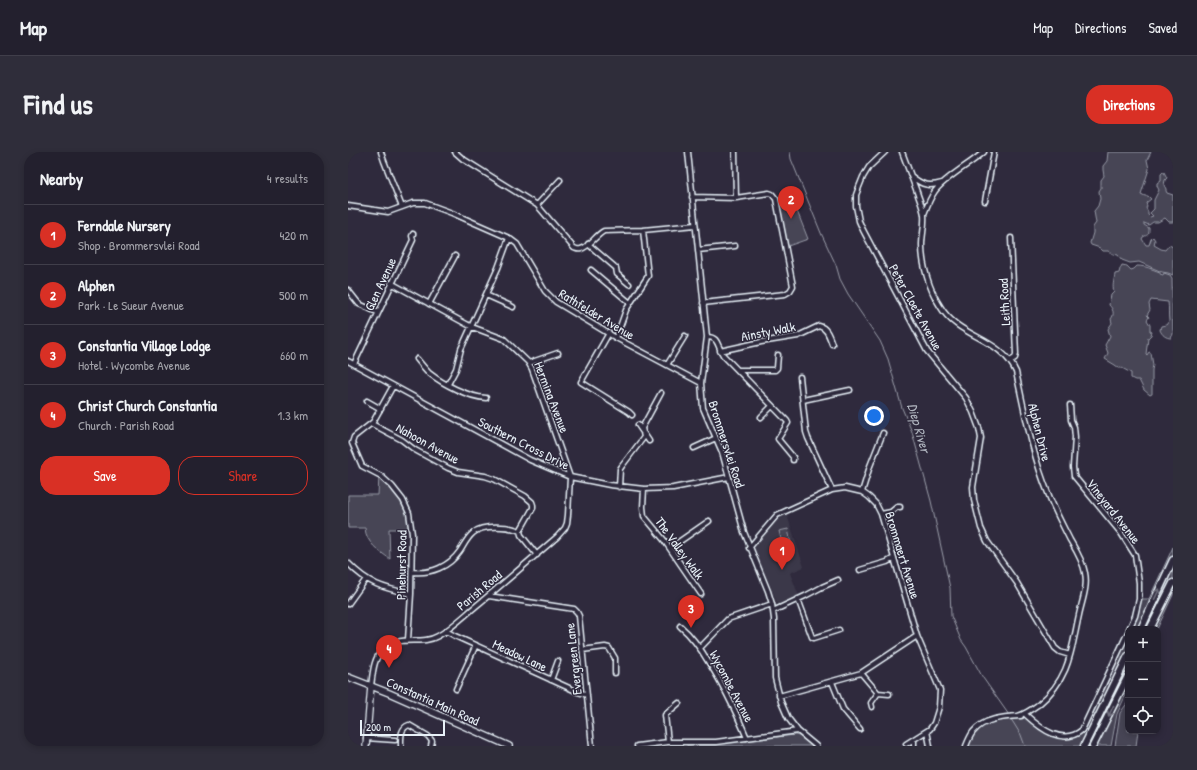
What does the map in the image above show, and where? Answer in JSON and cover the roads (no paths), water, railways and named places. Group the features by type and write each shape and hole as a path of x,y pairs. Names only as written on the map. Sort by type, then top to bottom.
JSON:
{"highway":[{"path":"1141,626 1173,560"},
{"path":"1152,626 1173,583"},
{"path":"1084,746 1125,662"},
{"path":"1093,746 1125,682"},
{"path":"1081,746 1099,717"}],"main road":[{"name":"Constantia Main Road","path":"348,677 509,746"},
{"path":"366,746 371,686"}],"street":[{"path":"381,152 402,207"},
{"path":"455,152 463,159 537,205 577,250 581,249 604,231 643,230 695,225"},
{"name":"Brommersvlei Road","path":"688,152 707,338 701,383 702,408 724,459 749,548 768,591 772,604 774,619 774,668 779,696 786,714 798,731 816,746"},
{"path":"735,152 736,198"},
{"name":"Peter Cloete Avenue","path":"885,152 869,167 863,177 856,195 856,206 862,230 927,351 966,398 973,412 979,428 980,438 974,477 974,500 981,528 987,541 1017,583 1055,648 1060,652 1070,655"},
{"name":"Alphen Drive","path":"902,152 924,214 922,245 931,289 946,316 955,324 994,346 1010,361 1016,372 1033,448 1043,480 1060,520 1081,559 1085,571 1086,587 1066,669 1056,687 1027,715"},
{"path":"924,214 932,196 943,183 984,152"},
{"path":"985,201 994,152"},
{"path":"911,176 922,184 928,186 943,183"},
{"path":"537,205 560,180"},
{"path":"692,196 736,198 769,193 775,196 793,286 788,293 785,294 703,303"},
{"name":"Rathfelder Avenue","path":"348,206 392,212 416,202 428,204 485,226 509,238 517,244 550,297 616,338 701,383"},
{"path":"616,338 623,317 630,303 647,278 648,274 643,230"},
{"name":"Glen Avenue","path":"354,364 413,240 413,234"},
{"path":"448,384 456,369 461,349 498,268 509,238"},
{"name":"Leith Road","path":"1010,361 1015,358 1016,354 1011,238"},
{"path":"588,244 616,268 617,274 629,284"},
{"path":"698,250 735,246"},
{"path":"429,304 455,256"},
{"path":"591,270 630,303"},
{"name":"Hermina Avenue","path":"391,284 472,327 504,338 529,363 570,477"},
{"path":"348,290 359,304 378,312"},
{"path":"486,295 513,307"},
{"name":"Ainsty Walk","path":"720,351 798,336 819,326 828,333 832,344"},
{"path":"609,333 581,382 630,412 632,415"},
{"path":"667,365 685,336"},
{"path":"707,338 714,338 720,351 788,423 778,439 793,457 793,460"},
{"path":"529,363 558,353"},
{"path":"738,370 775,370 777,368 778,355"},
{"path":"417,359 429,373 448,384 466,394 486,398"},
{"name":"Southern Cross Drive","path":"348,361 530,460 570,477 644,489 673,488 728,477"},
{"path":"800,377 808,438 832,490"},
{"name":"Pinehurst Road","path":"393,386 372,424 354,437 350,444 362,466 381,476 396,490 409,513 412,528 412,572 408,640"},
{"path":"803,400 850,390"},
{"path":"619,486 620,470 644,437 642,428 661,393"},
{"path":"367,401 381,409"},
{"name":"Vineyard Avenue","path":"1070,405 1071,420 1075,437 1074,476 1121,533 1135,555 1139,583 1135,616 1131,626"},
{"path":"761,417 772,406"},
{"name":"Nahoon Avenue","path":"372,424 448,468 458,472 490,477 525,496 532,502 533,508 520,531"},
{"path":"638,425 649,441"},
{"path":"749,548 777,515 832,490 845,488 862,492 883,432"},
{"path":"694,448 716,438"},
{"name":"Parish Road","path":"371,686 374,664 380,652 392,643 408,640 428,640 437,637 558,537 565,528 568,516 570,477"},
{"name":"The Valley Walk","path":"644,489 644,516 670,548 701,594"},
{"name":"Brommaert Avenue","path":"862,492 876,504 881,514 917,636 940,690 939,707 936,719 932,726 927,731 906,744"},
{"path":"881,514 892,512 897,507 900,507"},
{"path":"670,548 709,521"},
{"path":"412,572 431,571 448,563 460,552 470,536 479,529 506,527 520,531 521,535 537,555"},
{"path":"860,570 894,559"},
{"path":"348,563 366,579 382,587 411,594"},
{"path":"348,604 366,579"},
{"path":"773,611 822,586 838,580"},
{"path":"494,591 498,597"},
{"name":"Evergreen Lane","path":"488,596 574,609 577,612 579,616 592,746"},
{"path":"798,599 812,637 814,638 839,630"},
{"path":"700,648 728,619 772,604"},
{"name":"Wycombe Avenue","path":"680,626 690,635 700,648 724,687 747,738"},
{"name":"Meadow Lane","path":"446,631 551,680 587,695"},
{"path":"779,696 861,673 917,636"},
{"name":"Vineyard Avenue","path":"1027,715 1052,738 1065,740 1076,736 1082,730 1125,639"},
{"path":"456,689 476,645"},
{"path":"582,650 605,647 609,648 615,658 615,673"},
{"path":"551,680 558,661"},
{"path":"861,673 878,693 889,694"},
{"path":"832,682 843,709 860,729"},
{"path":"872,707 871,703 878,693"},
{"path":"668,742 665,715 679,704"},
{"path":"967,745 972,732 983,723 997,718 1027,715"},
{"path":"401,746 403,729 409,725 430,737 432,741 431,746"},
{"path":"637,746 668,742 716,742 798,731"},
{"path":"927,731 930,746"},
{"path":"366,738 395,740"},
{"path":"914,739 914,746"}],"waterway":[{"name":"Diep River","path":"790,152 791,159 821,233 836,265 840,279 848,294 880,341 888,359 902,408 912,432 931,501 950,588 951,616 961,640 983,678 1009,715"},
{"name":"Diep River","path":"1011,719 1021,735 1025,746"}],"place":[{"name":"Alphen","path":"791,219"},
{"name":"Ferndale Nursery","path":"782,570"},
{"name":"Constantia Village Lodge","path":"691,628"},
{"name":"Christ Church Constantia","path":"389,668"}]}
